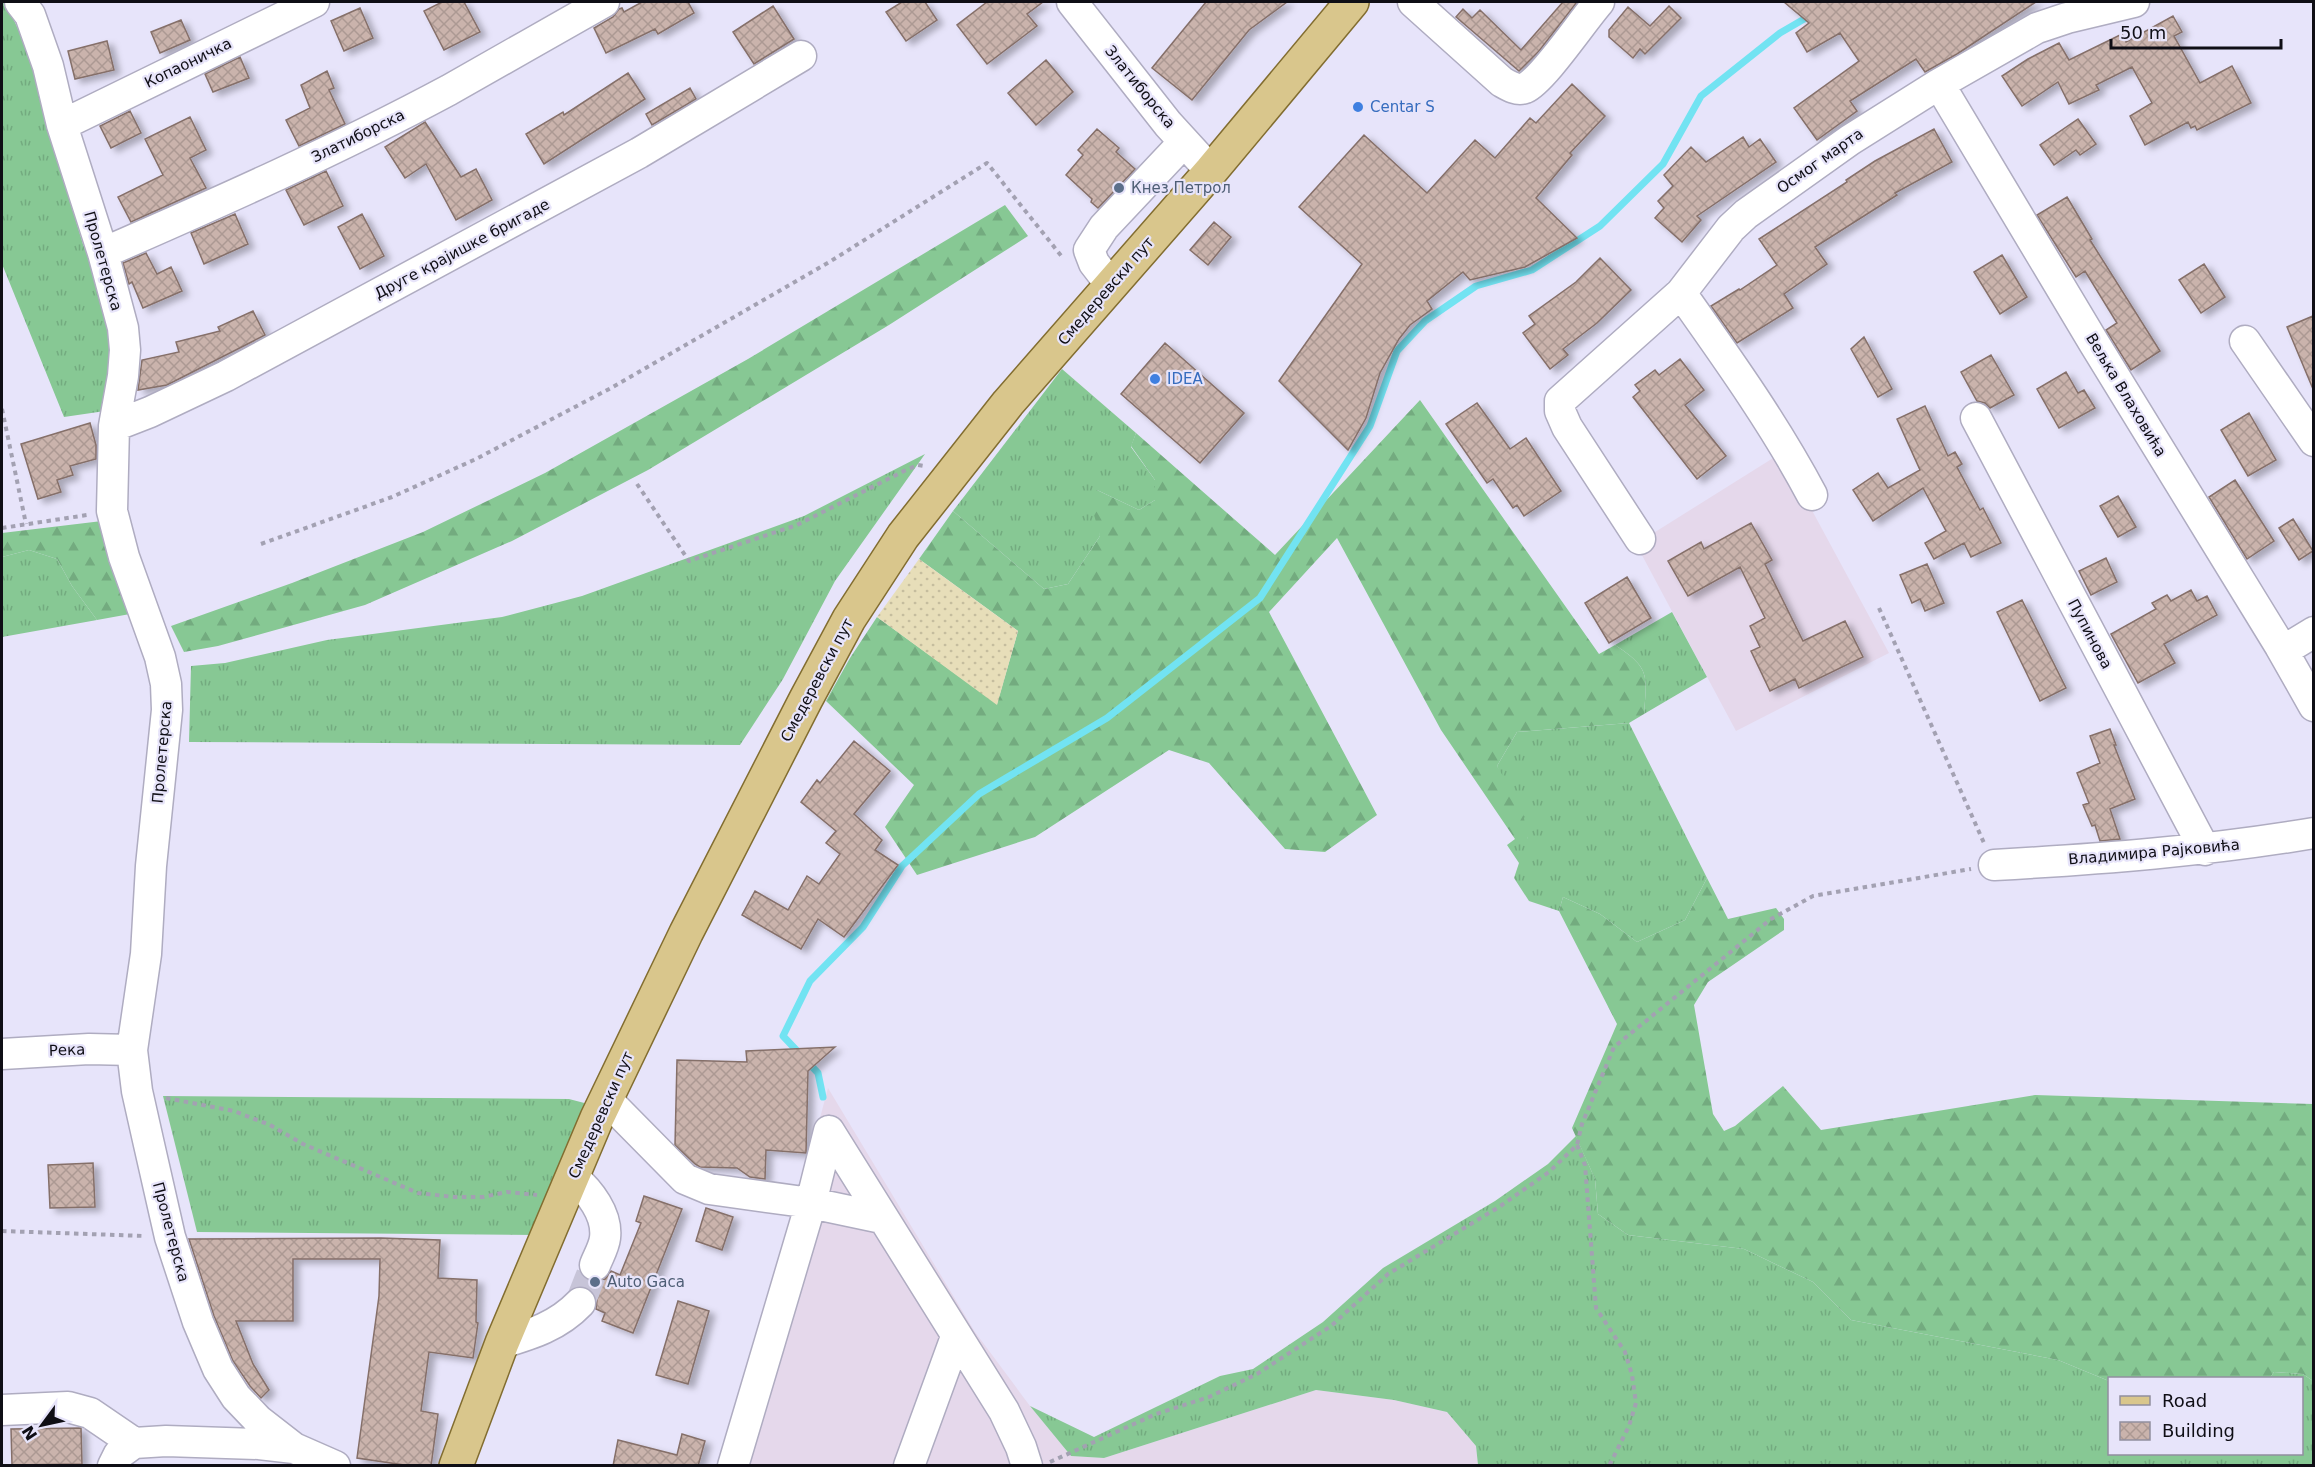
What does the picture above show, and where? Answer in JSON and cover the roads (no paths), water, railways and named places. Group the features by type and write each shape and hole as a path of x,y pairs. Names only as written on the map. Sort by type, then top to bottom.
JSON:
{"main road":[{"name":"Смедеревски пут","path":"460,1464 502,1343 606,1099 686,933 831,649 903,536 1008,403 1211,171 1352,2"}],"street":[{"name":"Пролетерска","path":"20,2 30,15 38,33 62,125 103,253 123,328 125,350 114,426 112,511 124,558 160,657 166,684 167,710 151,866 146,954 132,1050 139,1097 170,1238 198,1322 218,1369 236,1397 258,1420 294,1448"},
{"name":"Копаоничка","path":"62,125 314,2"},
{"name":"Златиборска","path":"103,253 241,192 374,128 450,89 604,2"},
{"name":"Златиборска","path":"1071,2 1184,142 1211,171"},
{"path":"1413,2 1502,82 1519,89 1532,83 1548,66 1599,2"},
{"name":"Осмог марта","path":"1640,539 1567,427 1560,411 1560,401 1681,293 1731,228 1746,214 1850,140 1939,84 2037,28 2067,18 2134,2"},
{"name":"Друге крајишке бригаде","path":"114,426 198,390 268,354 639,153 801,56"},
{"name":"Вељка Влаховића","path":"1939,84 2094,343 2283,651 2313,705"},
{"path":"1111,285 1094,263 1089,250 1104,226 1184,142"},
{"path":"1681,293 1792,460 1812,495"},
{"path":"2246,341 2313,441"},
{"name":"Пупинова","path":"1976,418 2205,850"},
{"path":"2283,651 2313,632"},
{"name":"Владимира Рајковића","path":"1994,865 2120,858 2205,850 2313,833"},
{"name":"Река","path":"2,1054 89,1049 132,1050"},
{"path":"606,1099 685,1179 697,1185 709,1189 811,1203 882,1218"},
{"path":"733,1466 811,1203 829,1131 1004,1411 1027,1466"},
{"path":"567,1190 585,1187 594,1200 604,1226 605,1238 596,1265"},
{"path":"502,1343 549,1327 562,1320 580,1303"},
{"path":"909,1466 956,1337"},
{"path":"2,1410 68,1407 90,1413 134,1443 198,1442 259,1444 294,1448 335,1466"},
{"path":"113,1466 119,1454 134,1443"}],"waterway":[{"path":"823,1097 818,1073 783,1036 810,981 863,927 902,866 979,794 1107,718 1260,598 1370,426 1397,351 1425,321 1476,286 1532,270 1600,226 1663,164 1701,96 1780,33 1811,15"}],"tunnel":[{"path":"580,1303 595,1265"}],"place":[{"name":"Centar S","path":"1358,107"},
{"name":"Кнез Петрол","path":"1119,188"},
{"name":"IDEA","path":"1155,379"},
{"name":"Auto Gaca","path":"595,1282"}]}
